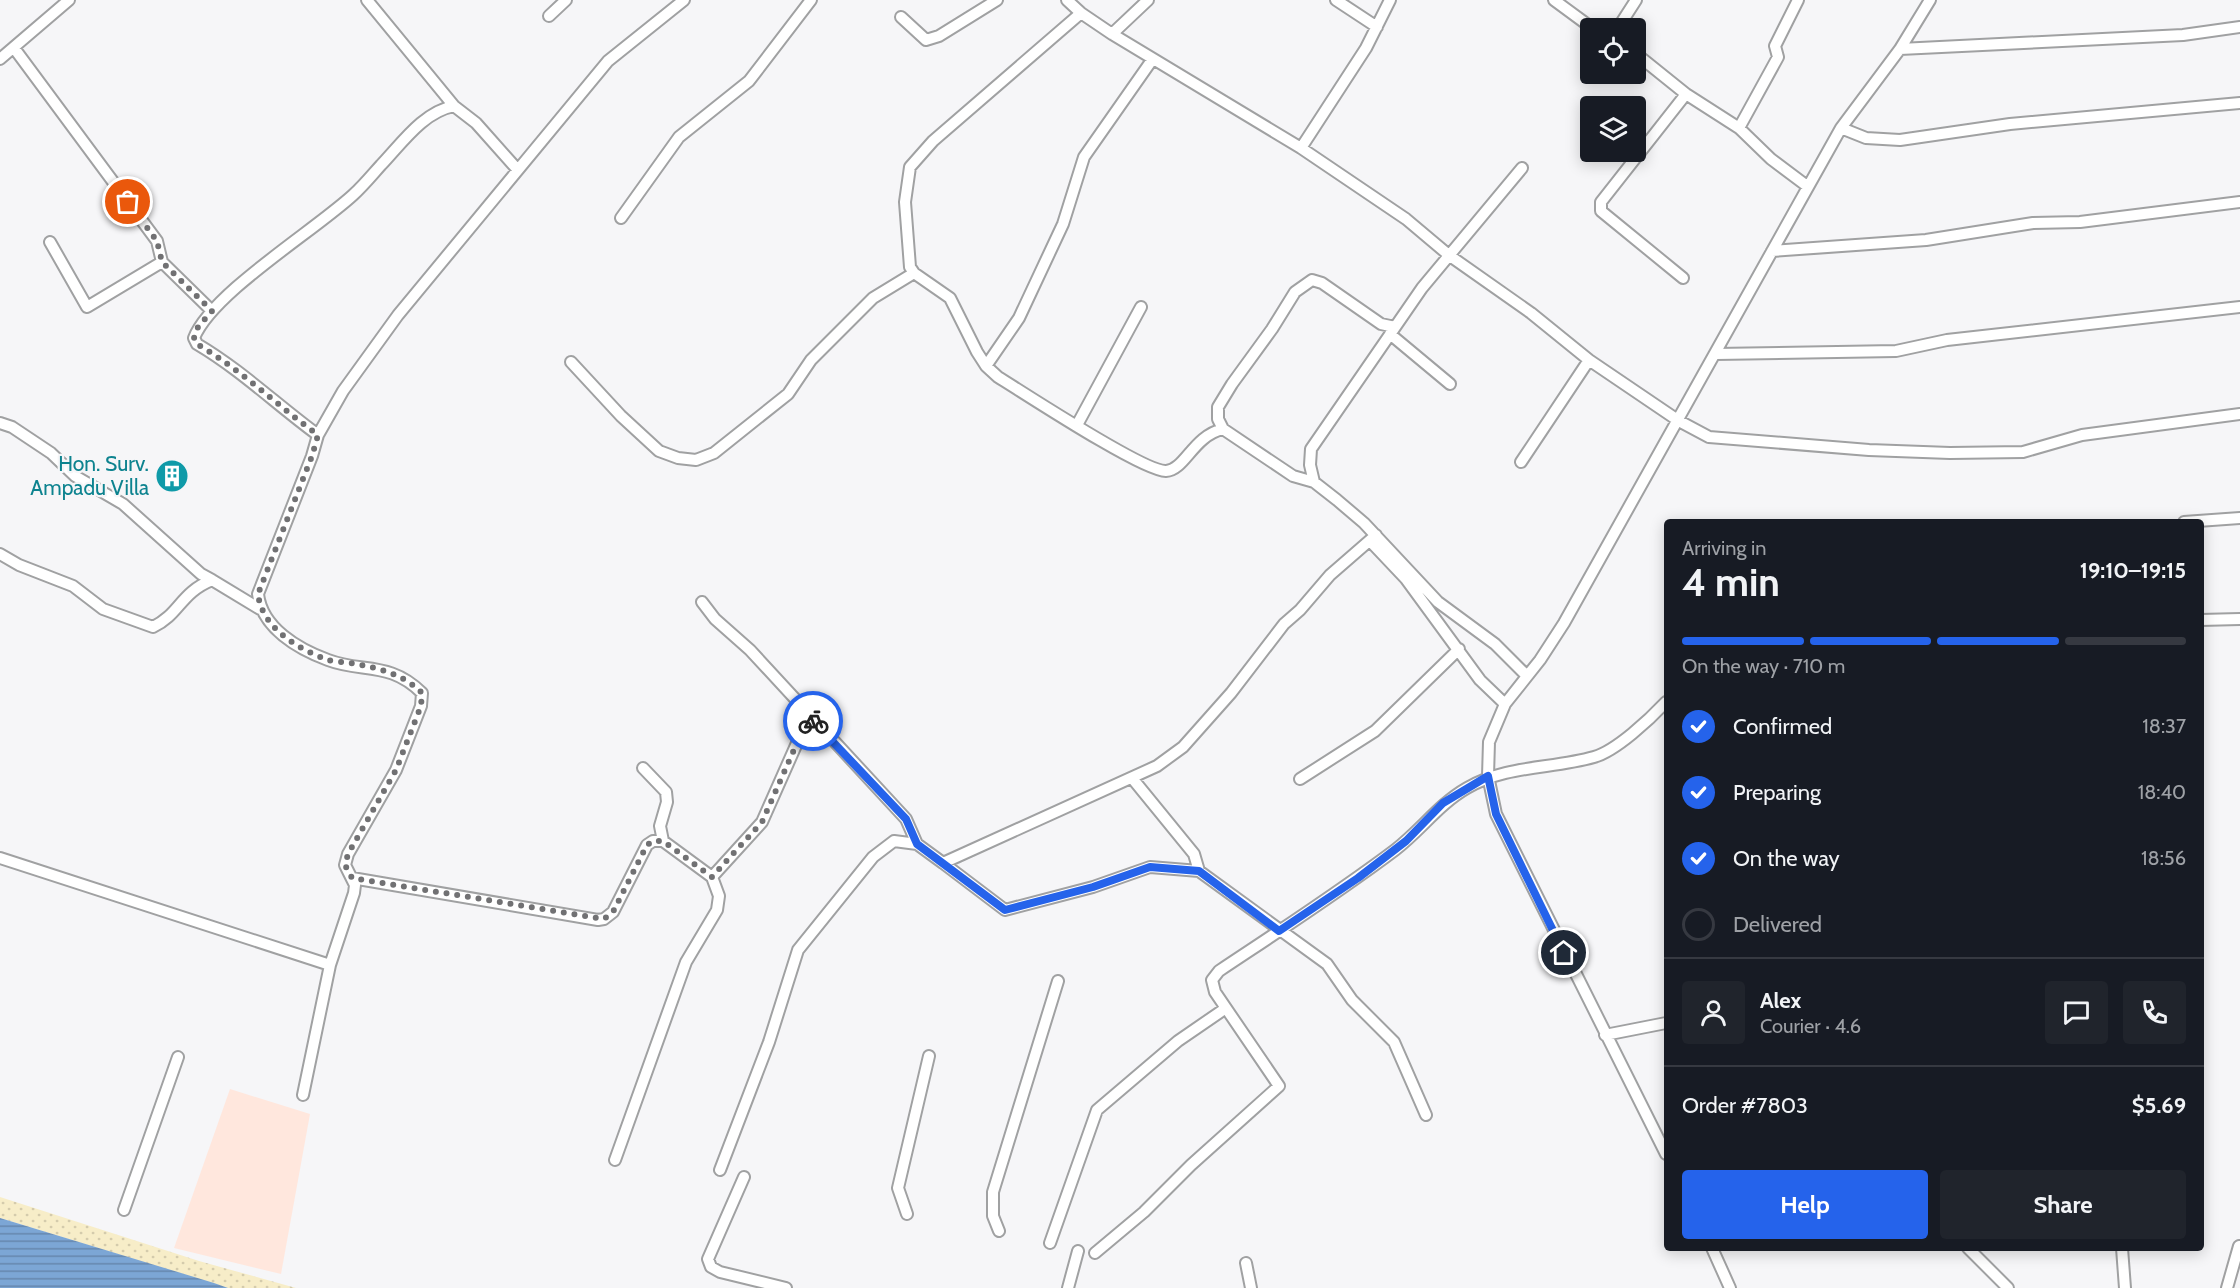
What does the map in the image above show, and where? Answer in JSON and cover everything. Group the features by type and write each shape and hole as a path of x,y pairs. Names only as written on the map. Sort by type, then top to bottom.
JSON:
{"street":[{"path":"0,59 69,0"},
{"path":"367,0 454,106 476,123 517,169"},
{"path":"549,16 566,0"},
{"path":"303,1095 330,965 354,893 355,885 345,865 348,854 396,770 421,706 422,693 413,684 381,669 330,661 303,647 267,621 260,609 258,594 312,456 318,435 343,391 398,315 608,61 684,0"},
{"path":"621,218 679,137 749,81 811,0"},
{"path":"901,17 926,40 939,36 997,0"},
{"path":"1067,0 1081,13 1152,60 1301,148 1406,219 1450,255 1531,313 1589,360 1679,421 1709,437 1950,453 2023,452 2082,435 2240,414"},
{"path":"1112,34 1148,0"},
{"path":"1336,0 1377,27"},
{"path":"1301,148 1366,48 1390,0"},
{"path":"1554,0 1580,19"},
{"path":"1624,18 1636,0"},
{"path":"1739,128 1778,57 1775,46 1798,0"},
{"path":"1664,1150 1496,814 1488,776 1489,742 1505,704 1540,660 1564,622 1679,421 1841,128 1900,49 1930,0"},
{"path":"1081,13 933,141 910,167 905,202 905,229 910,267 914,273 950,298 986,366 998,377 1117,450 1157,470 1167,471 1182,461 1196,443 1210,432 1223,429"},
{"path":"1900,49 2182,35 2240,27"},
{"path":"14,48 157,241 162,262 212,311"},
{"path":"986,366 1019,318 1064,224 1084,158 1152,60"},
{"path":"1646,61 1686,94 1739,128 1772,159 1807,186"},
{"path":"1683,278 1601,211 1601,202 1686,94"},
{"path":"1841,128 1866,138 1900,140 2010,124 2240,103"},
{"path":"318,435 284,410 249,378 197,344 194,338 198,327 212,311 353,195 420,124 438,109 454,106"},
{"path":"1314,483 1310,465 1311,449 1422,288 1469,228 1522,168"},
{"path":"1772,251 1926,240 2033,223 2080,222 2240,202"},
{"path":"50,242 87,307 162,262"},
{"path":"571,362 621,416 659,451 678,458 696,460 714,453 788,394 811,360 873,298 914,273"},
{"path":"1450,384 1393,330 1322,283 1312,280 1304,283 1295,292 1272,329 1221,399 1218,419 1223,429 1293,476 1314,483 1438,602 1495,644 1526,675"},
{"path":"1077,425 1141,307"},
{"path":"1716,354 1896,351 1947,340 2240,307"},
{"path":"1521,462 1589,360"},
{"path":"0,423 12,427 51,453 75,476 123,504 201,574 260,609"},
{"path":"2204,521 2240,518"},
{"path":"1374,539 1459,649 1480,680 1505,704"},
{"path":"943,863 1157,766 1183,747 1231,693 1284,624 1300,610 1330,575 1374,539"},
{"path":"0,554 20,565 73,586 102,609 153,627 167,620 188,592 212,580"},
{"path":"702,602 715,619 750,650 906,819 917,844"},
{"path":"2204,620 2240,619"},
{"path":"1300,780 1375,731 1459,649"},
{"path":"1095,1253 1144,1212 1191,1165 1278,1086 1215,992 1212,980 1220,971 1358,878 1406,841 1443,803 1488,776 1595,757 1618,743 1664,704"},
{"path":"712,877 762,822 809,716"},
{"path":"643,768 666,792 667,802 660,826 663,841"},
{"path":"1132,778 1194,854 1199,871"},
{"path":"352,878 604,919 613,912 647,845 653,841 663,841 712,877 719,896 717,910 686,962 615,1161"},
{"path":"720,1170 769,1042 798,950 873,857 894,841 917,844 1005,910 1093,887 1150,867 1199,871 1327,964 1352,1000 1394,1042 1426,1115"},
{"path":"0,858 330,965"},
{"path":"999,1231 993,1216 993,1191 1058,981"},
{"path":"1050,1243 1097,1110 1178,1041 1226,1008"},
{"path":"1605,1035 1664,1023"},
{"path":"907,1214 898,1188 929,1056"},
{"path":"124,1210 178,1057"},
{"path":"744,1177 708,1259 711,1267 720,1272 786,1288"},
{"path":"2227,1288 2239,1246"},
{"path":"1068,1288 1078,1251"},
{"path":"1713,1251 1730,1288"},
{"path":"1971,1251 2008,1288"},
{"path":"2122,1251 2125,1288"},
{"path":"1246,1263 1251,1288"}],"shaded area":[{"path":"230,1089 310,1114 281,1274 174,1248"}],"sand":[{"path":"0,1197 199,1261 296,1288 228,1288 0,1218"}],"water":[{"path":"0,1218 214,1283 228,1288 0,1288"}],"way so far":[{"path":"128,202 157,241 162,262 212,311 198,327 194,338 197,344 249,378 284,410 318,435 312,456 258,594 260,609 267,621 282,634 330,661 381,669 413,684 422,693 421,706 396,770 348,854 345,865 347,873 352,878 598,920 604,919 613,912 647,845 653,841 663,841 712,877 762,822 809,716 813,721"}],"place":[{"name":"Hon. Surv. Ampadu Villa","path":"172,476"}],"route":[{"path":"813,721 906,819 917,844 1005,910 1093,887 1150,867 1199,871 1279,931 1358,878 1406,841 1443,803 1488,776 1496,814 1564,953"}]}
